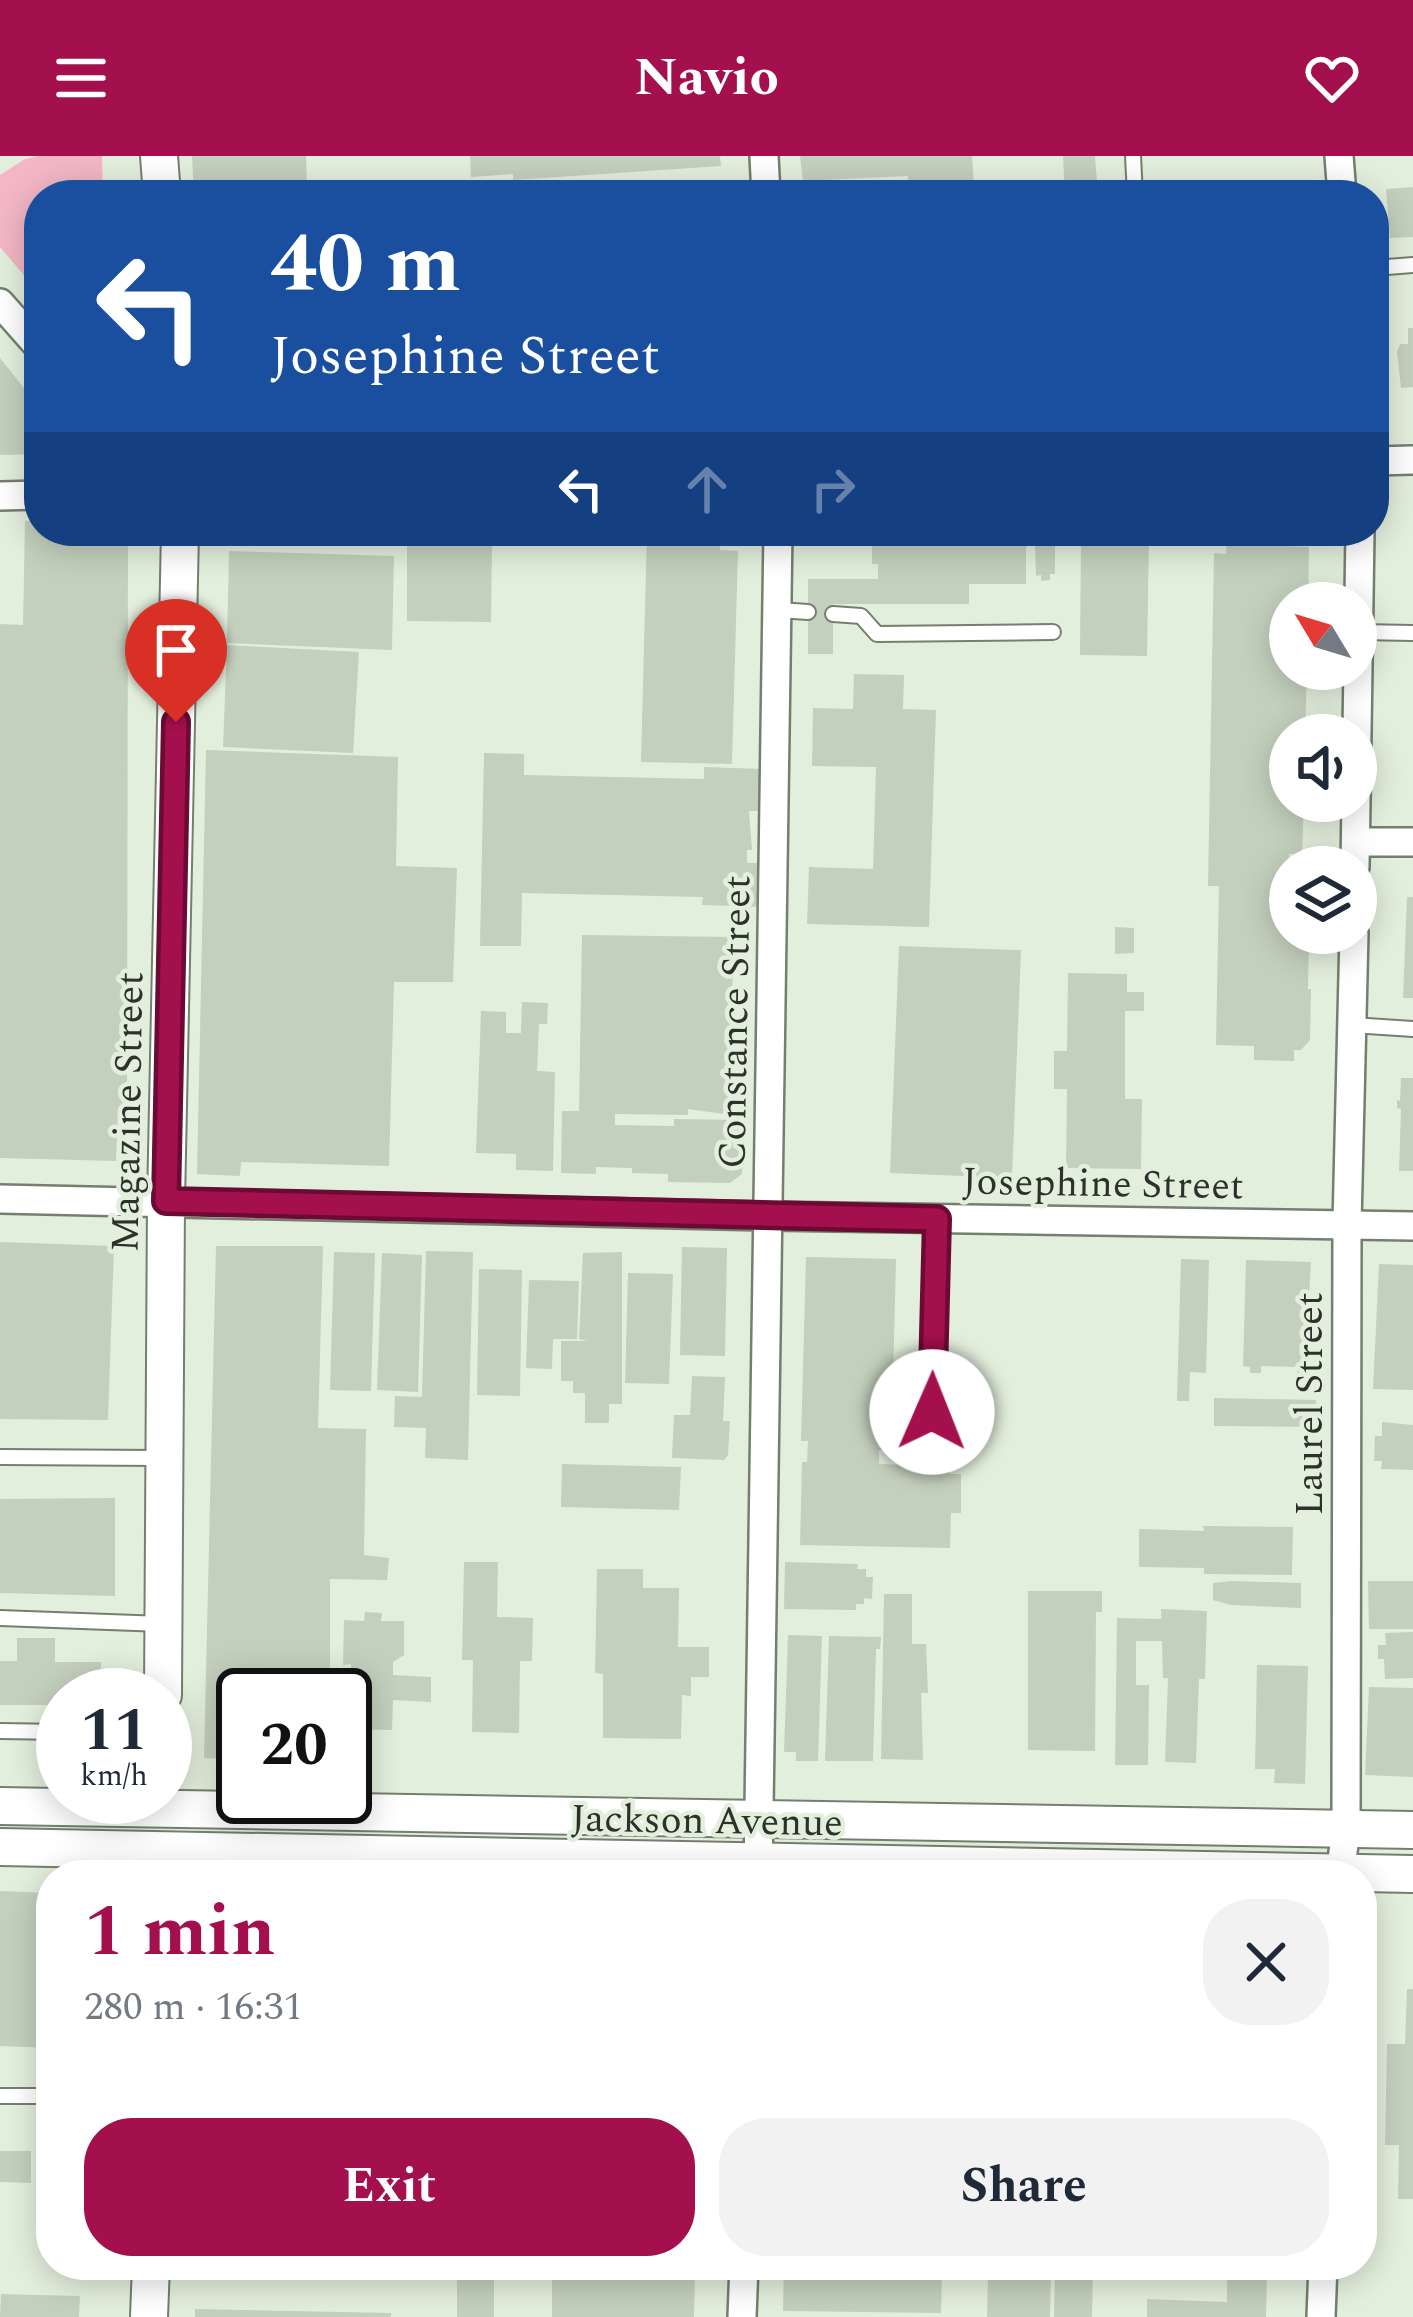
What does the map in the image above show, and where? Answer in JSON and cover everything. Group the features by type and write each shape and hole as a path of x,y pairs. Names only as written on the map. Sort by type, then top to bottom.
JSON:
{"street":[{"path":"0,303 24,330"},
{"name":"Magazine Street","path":"163,1668 166,1201 180,546"},
{"name":"Constance Street","path":"758,1860 769,1216 794,611 781,546"},
{"path":"1359,582 1360,546"},
{"path":"1355,846 1358,690"},
{"path":"1377,850 1413,842"},
{"name":"Laurel Street","path":"1342,1860 1346,1829 1347,1224 1354,954"},
{"name":"Josephine Street","path":"0,1198 1413,1226"},
{"name":"Jackson Avenue","path":"0,1806 36,1804"},
{"name":"Jackson Avenue","path":"192,1804 1413,1830"},
{"path":"161,1860 162,1824"},
{"name":"Jackson Avenue","path":"0,1847 131,1860"},
{"name":"Jackson Avenue","path":"1377,1874 1413,1874"},
{"path":"149,2317 150,2280"},
{"path":"742,2317 743,2280"},
{"path":"1321,2317 1322,2280"}],"lane":[{"path":"833,614 861,616 877,634 1053,632"},
{"path":"1377,632 1413,633"},
{"path":"1352,1025 1413,1029"},
{"path":"932,1412 937,1219"},
{"path":"0,1457 165,1458"},
{"path":"0,1618 164,1624"},
{"path":"0,1731 36,1732"},
{"path":"0,2096 36,2096"}],"shaded area":[{"path":"102,156 103,180 24,180 24,275 0,247 0,175 25,159"}],"building":[{"path":"192,156 306,156 307,180 193,180"},
{"path":"470,156 720,156 721,166 513,180 513,174 471,177"},
{"path":"800,156 972,156 974,180 908,180 908,176 803,180"},
{"path":"1063,156 1095,156 1097,180 1064,180"},
{"path":"1413,187 1413,237 1390,238 1389,189"},
{"path":"1408,328 1413,328 1413,387 1401,388 1397,352 1400,344 1408,344"},
{"path":"0,358 24,388 24,454 0,455"},
{"path":"25,546 128,546 127,1112 118,1112 116,1161 0,1158 0,624 23,625"},
{"path":"407,546 492,546 491,622 407,621"},
{"path":"647,546 720,546 720,550 738,551 732,764 641,762"},
{"path":"872,546 1026,546 1026,584 969,584 969,604 833,604 833,654 808,654 808,579 878,579 878,564 872,564"},
{"path":"1035,546 1055,546 1055,574 1041,581 1041,575 1036,576"},
{"path":"1081,546 1149,546 1147,656 1080,655"},
{"path":"1226,546 1309,547 1308,582 1269,582 1269,690 1306,690 1306,714 1269,714 1269,822 1303,822 1302,846 1269,846 1269,954 1309,954 1310,1040 1301,1050 1294,1050 1294,1061 1254,1060 1254,1046 1216,1045 1219,886 1208,886 1214,553 1226,554"},
{"path":"229,551 394,556 392,650 227,643"},
{"path":"227,645 359,652 353,753 223,747"},
{"path":"854,674 904,675 903,709 936,710 929,927 807,924 809,867 873,869 876,767 812,766 813,708 853,709"},
{"path":"206,750 398,757 396,866 457,868 453,982 394,982 389,1166 241,1162 240,1176 197,1174"},
{"path":"484,753 524,754 524,775 704,779 704,767 764,769 763,811 749,811 752,850 747,850 747,863 762,863 761,907 702,905 703,897 522,893 521,946 480,946"},
{"path":"1407,897 1413,897 1413,998 1403,998"},
{"path":"1115,927 1134,928 1134,953 1115,954"},
{"path":"582,935 733,937 731,1115 688,1109 688,1115 615,1114 615,1125 674,1126 674,1119 742,1120 742,1174 730,1183 668,1182 668,1174 632,1173 632,1168 561,1173 562,1111 579,1111"},
{"path":"899,946 1021,950 1012,1178 890,1173"},
{"path":"1068,973 1127,974 1127,992 1144,992 1144,1011 1125,1011 1125,1099 1142,1099 1141,1169 1066,1168 1067,1089 1054,1089 1054,1051 1067,1051"},
{"path":"522,1002 548,1003 547,1024 539,1024 537,1071 555,1072 553,1171 516,1170 516,1154 476,1153 481,1011 506,1012 506,1033 521,1033"},
{"path":"1401,1078 1413,1078 1413,1171 1399,1171"},
{"path":"0,1242 114,1246 108,1420 0,1419"},
{"path":"216,1246 323,1246 318,1428 366,1429 364,1555 389,1558 387,1580 330,1579 330,1668 216,1668 216,1759 204,1758"},
{"path":"682,1247 727,1248 725,1356 680,1355"},
{"path":"426,1251 473,1252 468,1460 425,1458 426,1428 394,1427 395,1396 422,1397"},
{"path":"334,1252 375,1253 371,1391 330,1390"},
{"path":"622,1252 622,1404 609,1404 609,1423 585,1423 585,1393 573,1393 573,1381 561,1381 561,1341 588,1341 579,1339 583,1253"},
{"path":"382,1253 422,1255 418,1392 377,1390"},
{"path":"806,1257 896,1259 892,1420 925,1421 924,1440 901,1440 901,1450 879,1450 879,1464 950,1466 950,1474 961,1474 961,1513 951,1513 950,1548 800,1545 802,1462 807,1462 808,1441 801,1441"},
{"path":"1181,1259 1209,1260 1206,1373 1190,1372 1189,1401 1177,1401"},
{"path":"1246,1260 1311,1262 1305,1373 1297,1373 1297,1367 1261,1366 1261,1373 1250,1373 1250,1367 1243,1366"},
{"path":"1379,1264 1413,1265 1413,1390 1373,1389"},
{"path":"479,1269 522,1270 520,1396 477,1395"},
{"path":"628,1273 673,1274 669,1384 625,1383"},
{"path":"529,1280 579,1281 577,1339 553,1339 552,1369 526,1368"},
{"path":"692,1376 725,1377 723,1421 730,1421 724,1460 672,1458 674,1415 690,1415"},
{"path":"1214,1398 1316,1400 1315,1427 1214,1426"},
{"path":"1382,1422 1413,1425 1413,1470 1381,1469 1382,1461 1374,1461 1375,1436 1382,1436"},
{"path":"562,1464 681,1467 679,1510 561,1507"},
{"path":"115,1498 115,1596 0,1593 0,1499"},
{"path":"1203,1526 1293,1527 1292,1575 1139,1567 1139,1529 1204,1531"},
{"path":"464,1562 498,1562 497,1617 533,1618 532,1661 520,1661 519,1733 472,1732 473,1660 462,1660"},
{"path":"785,1562 858,1564 857,1569 866,1569 866,1577 873,1577 872,1599 864,1598 856,1610 784,1609"},
{"path":"597,1569 643,1569 643,1588 679,1588 678,1647 709,1647 709,1677 691,1677 691,1696 682,1695 681,1739 603,1738 603,1674 595,1673"},
{"path":"1368,1581 1413,1581 1413,1629 1369,1629"},
{"path":"1213,1583 1301,1583 1301,1608 1213,1600"},
{"path":"1028,1591 1102,1591 1102,1612 1096,1612 1095,1751 1028,1750"},
{"path":"884,1594 912,1594 912,1644 926,1644 928,1693 921,1693 923,1760 881,1759"},
{"path":"1161,1609 1207,1611 1196,1763 1165,1762 1168,1678 1163,1678"},
{"path":"365,1612 382,1613 381,1621 404,1621 404,1655 393,1662 393,1675 431,1677 431,1702 393,1700 392,1730 372,1730 372,1668 343,1665 344,1620 364,1621"},
{"path":"1117,1618 1162,1619 1162,1641 1136,1641 1136,1685 1149,1685 1148,1765 1115,1765"},
{"path":"1413,1632 1413,1678 1385,1679 1378,1645 1386,1645 1385,1633"},
{"path":"788,1635 822,1636 818,1761 796,1761 796,1752 784,1752"},
{"path":"829,1636 881,1637 880,1649 876,1649 873,1761 825,1761"},
{"path":"17,1638 55,1638 55,1662 101,1662 101,1668 36,1668 36,1705 0,1705 0,1661 17,1661"},
{"path":"1257,1665 1308,1666 1305,1784 1274,1783 1275,1769 1255,1769"},
{"path":"1369,1687 1413,1688 1413,1777 1365,1775"},
{"path":"0,1891 36,1892 36,2047 0,2046"},
{"path":"1407,1989 1413,1989 1413,2199 1398,2199 1399,2145 1385,2145 1387,2044 1405,2044"},
{"path":"0,2151 31,2151 31,2183 0,2182"},
{"path":"457,2280 494,2280 494,2317 457,2317"},
{"path":"552,2280 695,2280 694,2317 552,2317"},
{"path":"784,2280 942,2280 941,2313 783,2311"},
{"path":"988,2280 1051,2280 1050,2317 987,2317"},
{"path":"1055,2280 1093,2280 1092,2317 1054,2317"},
{"path":"1227,2280 1267,2280 1266,2317 1147,2317 1147,2299 1227,2302"},
{"path":"1,2294 80,2296 79,2317 0,2317"},
{"path":"195,2309 391,2313 391,2317 195,2317"}],"route":[{"path":"176,722 166,1201 937,1219 932,1412"}]}
